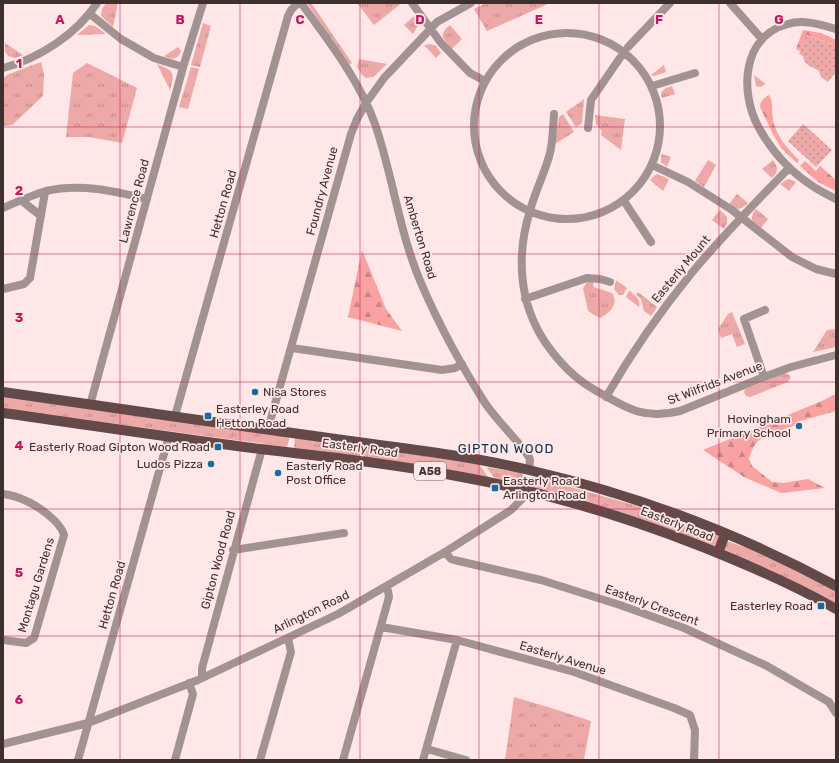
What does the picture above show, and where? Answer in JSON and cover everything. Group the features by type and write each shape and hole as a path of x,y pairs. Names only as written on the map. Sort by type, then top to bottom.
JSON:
{"main road":[{"name":"Easterly Road","path":"3,392 429,451 529,470 660,508 772,554 836,586"},
{"name":"Easterly Road","path":"3,413 262,449 344,458 425,470 524,490 594,508 652,527 718,553 812,595 836,609"},
{"path":"718,553 725,534"}],"street":[{"path":"3,68 25,61 38,54 74,29 90,14 97,3"},
{"name":"Lawrence Road","path":"90,405 183,67 203,3"},
{"name":"Hetton Road","path":"175,416 288,16 291,10 298,3"},
{"name":"Amberton Road","path":"302,3 366,103 381,141 409,250 420,282 434,312 462,364 486,403 504,428 529,457 529,470"},
{"path":"412,3 440,43 470,73 485,81"},
{"name":"Foundry Avenue","path":"268,429 351,134 357,119 366,103 384,78 430,29 437,22 471,3"},
{"path":"588,128 591,100 626,50 670,3"},
{"path":"730,3 762,39"},
{"path":"90,14 121,39 154,58 183,67"},
{"path":"836,29 809,24 789,23 774,30 762,39 754,52 748,66 747,79 748,99 758,127 778,156 789,168 814,187 836,198"},
{"path":"564,32 596,37 626,50 640,67 652,86 658,105 661,126 659,146 652,165 640,185 624,201 602,213 578,219 553,218 529,212 504,195 485,170 475,141 475,110 485,81 505,56 532,39 564,32"},
{"path":"652,86 695,73"},
{"name":"St Wilfrids Avenue","path":"554,114 550,153 529,212 522,252 522,274 525,299 531,316 553,353 570,372 588,386 623,406 638,412 665,415 680,411 764,377 799,365 836,355"},
{"path":"652,165 688,182 732,210 792,257 816,269 836,274"},
{"name":"Easterly Mount","path":"606,397 629,357 669,301 741,218 789,168"},
{"path":"3,208 45,192 74,188 94,188 115,191 147,199"},
{"path":"3,289 24,284 30,278 45,192"},
{"path":"22,201 41,216"},
{"path":"624,201 650,242"},
{"path":"525,299 587,278 600,279 610,282"},
{"path":"764,377 744,319 765,310"},
{"path":"292,348 442,370 455,368 462,364"},
{"name":"Hetton Road","path":"78,760 169,436"},
{"name":"Gipton Wood Road","path":"202,678 202,668 233,550 262,449"},
{"name":"Arlington Road","path":"3,744 88,723 189,684 338,614 445,552 511,510 522,499 524,490"},
{"name":"Montagu Gardens","path":"3,494 24,500 36,506 61,526 64,535 34,638 26,643 3,640"},
{"path":"233,550 344,533"},
{"name":"Easterly Crescent","path":"445,552 451,559 454,560 541,580 620,605 684,628 767,666 829,702 836,713"},
{"path":"343,760 389,597 386,587"},
{"name":"Easterly Avenue","path":"381,627 457,640 574,672 690,715 695,730 694,760"},
{"path":"260,760 291,652 288,638"},
{"path":"423,760 457,640"},
{"path":"175,760 193,694 189,684"},
{"path":"426,749 466,760"}],"green space":[{"path":"106,3 118,3 113,27 101,16 102,9"},
{"path":"307,3 311,3 352,63 349,65"},
{"path":"357,3 402,3 374,25"},
{"path":"486,3 550,3 487,31 474,9"},
{"path":"414,16 419,24 413,34 404,25"},
{"path":"203,23 211,26 200,67 191,65"},
{"path":"89,25 95,26 106,34 77,35"},
{"path":"450,25 462,39 452,49 443,37 446,28"},
{"path":"803,30 821,33 836,40 836,46 807,35 800,51 796,49"},
{"path":"806,35 836,46 836,72 828,82 821,77 819,71 807,64 803,56 799,54"},
{"path":"5,43 23,55 15,58 8,56 5,52"},
{"path":"430,44 436,46 441,53 436,58 424,45"},
{"path":"178,47 181,51 176,58 172,59 164,56"},
{"path":"359,59 387,64 373,77 366,78 357,67"},
{"path":"41,62 44,74 43,96 12,125 3,126 3,78 9,74"},
{"path":"87,63 137,88 122,143 89,137 66,137 73,73"},
{"path":"157,64 167,68 172,73 173,76 170,90"},
{"path":"664,65 666,72 654,76 651,75"},
{"path":"191,67 199,69 188,109 179,107"},
{"path":"754,75 766,84 760,87 756,86"},
{"path":"672,86 675,94 662,98 662,91"},
{"path":"769,95 776,131 786,146 799,160 797,163 782,149 760,107 765,97"},
{"path":"584,99 582,123 576,127 566,112"},
{"path":"563,114 574,132 555,144 559,117"},
{"path":"595,115 625,119 621,150 601,135 602,131 596,124"},
{"path":"803,124 832,150 816,167 788,141"},
{"path":"661,154 671,157 667,167 661,162"},
{"path":"708,160 716,165 704,187 695,181"},
{"path":"773,160 777,169 772,178 762,169"},
{"path":"805,161 816,171 820,166 836,180 836,191 818,182 800,166"},
{"path":"657,174 669,179 663,191 650,180"},
{"path":"789,179 796,182 789,191 780,184"},
{"path":"737,194 748,203 738,209 729,204"},
{"path":"756,209 768,219 761,228 752,220 752,216"},
{"path":"720,210 727,217 727,223 724,229 712,220"},
{"path":"362,250 386,309 402,331 348,317"},
{"path":"616,280 627,288 623,295 619,295 614,289"},
{"path":"587,282 594,282 594,287 612,293 614,297 614,304 610,311 600,318 588,311 583,288"},
{"path":"629,291 634,294 638,300 639,307 626,297"},
{"path":"638,292 657,307 651,316 644,311 641,299 636,294"},
{"path":"732,312 745,344 737,347 732,334 721,338 718,329 728,314"},
{"path":"836,329 836,347 813,352 827,330"},
{"path":"785,373 791,377 788,382 750,397 746,396 744,392 745,389"},
{"path":"836,394 836,411 800,421 801,423 766,436 756,444 749,459 752,466 772,482 783,483 808,479 825,488 781,493 744,477 703,450 822,401"},
{"path":"3,397 290,436 287,447 3,409"},
{"path":"295,437 479,464 488,477 294,449"},
{"path":"487,468 521,473 523,475 519,484 495,479"},
{"path":"535,477 634,505 718,536 719,538 715,547 533,488 531,485 531,479"},
{"path":"727,541 750,549 836,591 836,604 726,552 724,550"},
{"path":"514,697 591,721 584,760 505,760"}],"place":[{"name":"Nisa Stores","path":"255,392"},
{"name":"Easterley Road Hetton Road","path":"208,416"},
{"name":"Hovingham Primary School","path":"799,426"},
{"name":"Easterly Road Gipton Wood Road","path":"218,447"},
{"name":"Ludos Pizza","path":"211,464"},
{"name":"Easterly Road Post Office","path":"278,473"},
{"name":"Easterly Road Arlington Road","path":"495,488"},
{"name":"Easterley Road","path":"821,606"}],"district":[{"name":"GIPTON WOOD","path":"506,448"}]}
